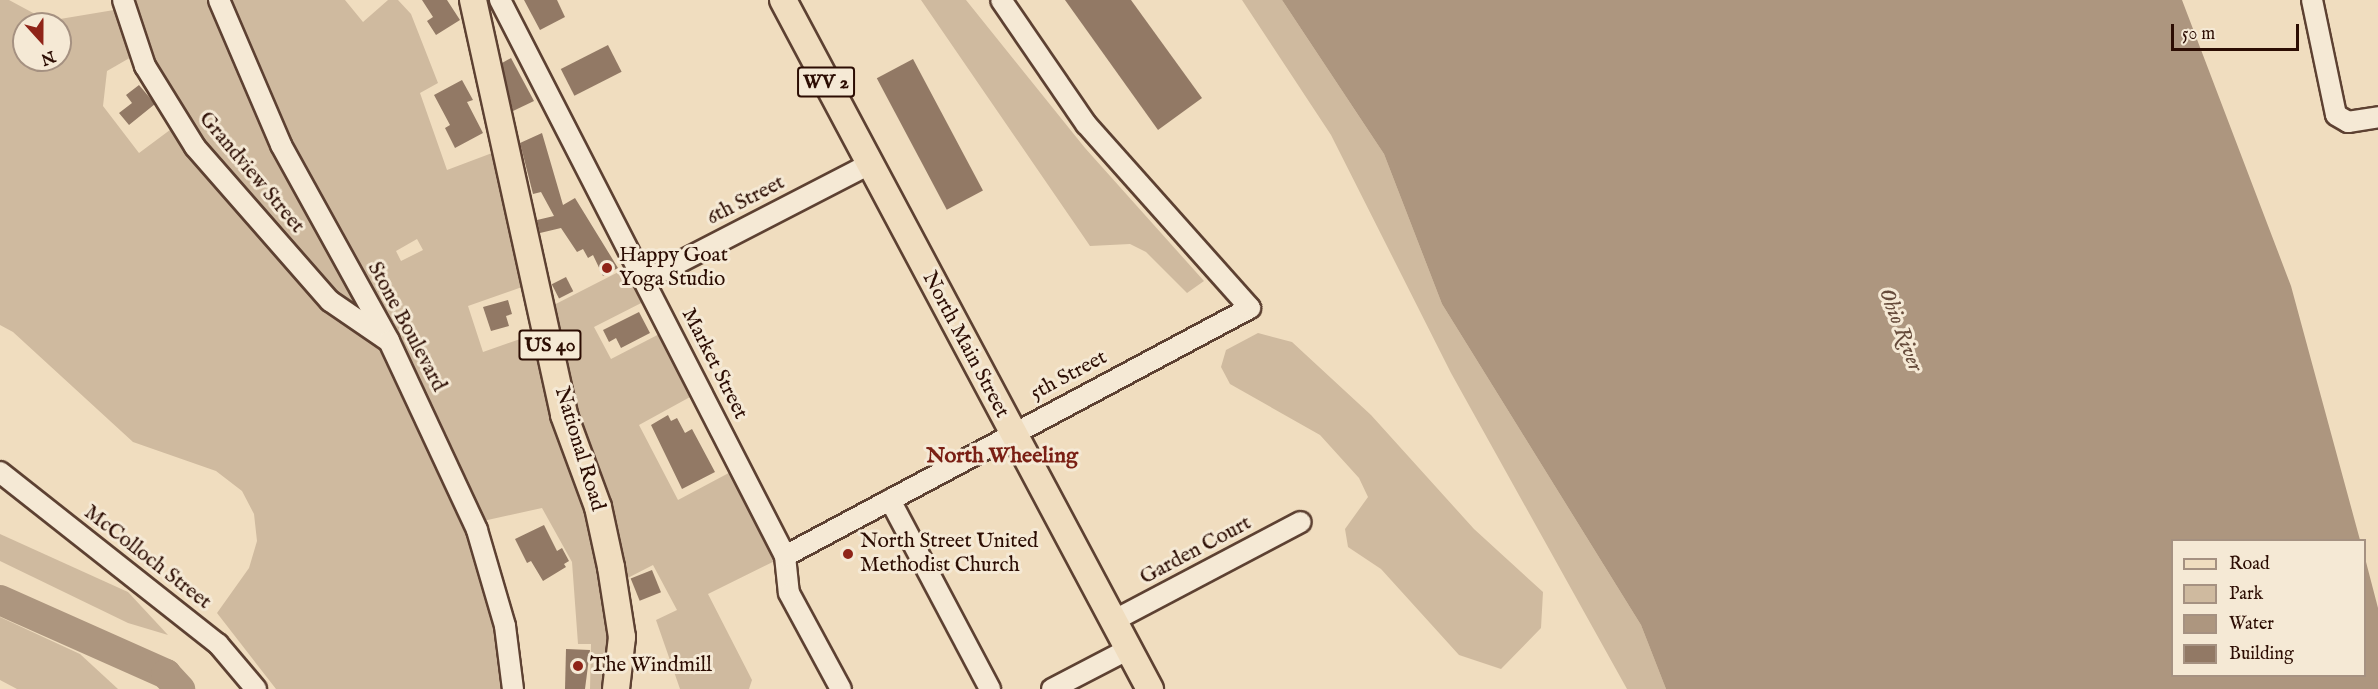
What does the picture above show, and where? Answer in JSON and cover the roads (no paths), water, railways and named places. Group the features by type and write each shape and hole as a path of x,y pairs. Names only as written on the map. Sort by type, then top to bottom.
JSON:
{"main road":[{"name":"National Road","path":"473,0 564,415 598,507 611,567 622,637 615,689"},
{"name":"North Main Street","path":"783,0 1012,434 1150,689"}],"street":[{"name":"Grandview Street","path":"123,0 145,66 195,147 330,301 389,341"},
{"name":"Stone Boulevard","path":"219,0 281,145 389,341 491,568 505,626 513,689"},
{"name":"Market Street","path":"500,0 785,556 789,593 841,689"},
{"name":"5th Street","path":"785,556 1250,308 1086,124 1001,0"},
{"path":"2312,0 2333,108 2342,120 2354,122 2378,117"},
{"name":"6th Street","path":"645,280 870,164"},
{"name":"McColloch Street","path":"0,472 218,644 256,689"},
{"path":"890,500 990,689"},
{"name":"Garden Court","path":"1113,621 1301,522"},
{"path":"1052,689 1129,649"}],"water":[{"name":"Ohio River","path":"1282,0 2182,0 2291,286 2360,539 2171,539 2171,677 2366,677 2366,562 2378,608 2378,689 1666,689 1641,625 1442,304 1384,154"}],"waterway":[{"path":"0,600 166,674 180,689"}],"place":[{"name":"Happy Goat Yoga Studio","path":"607,268"},
{"name":"North Street United Methodist Church","path":"848,554"},
{"name":"The Windmill","path":"578,666"}],"district":[{"name":"North Wheeling","path":"1002,457"}]}
